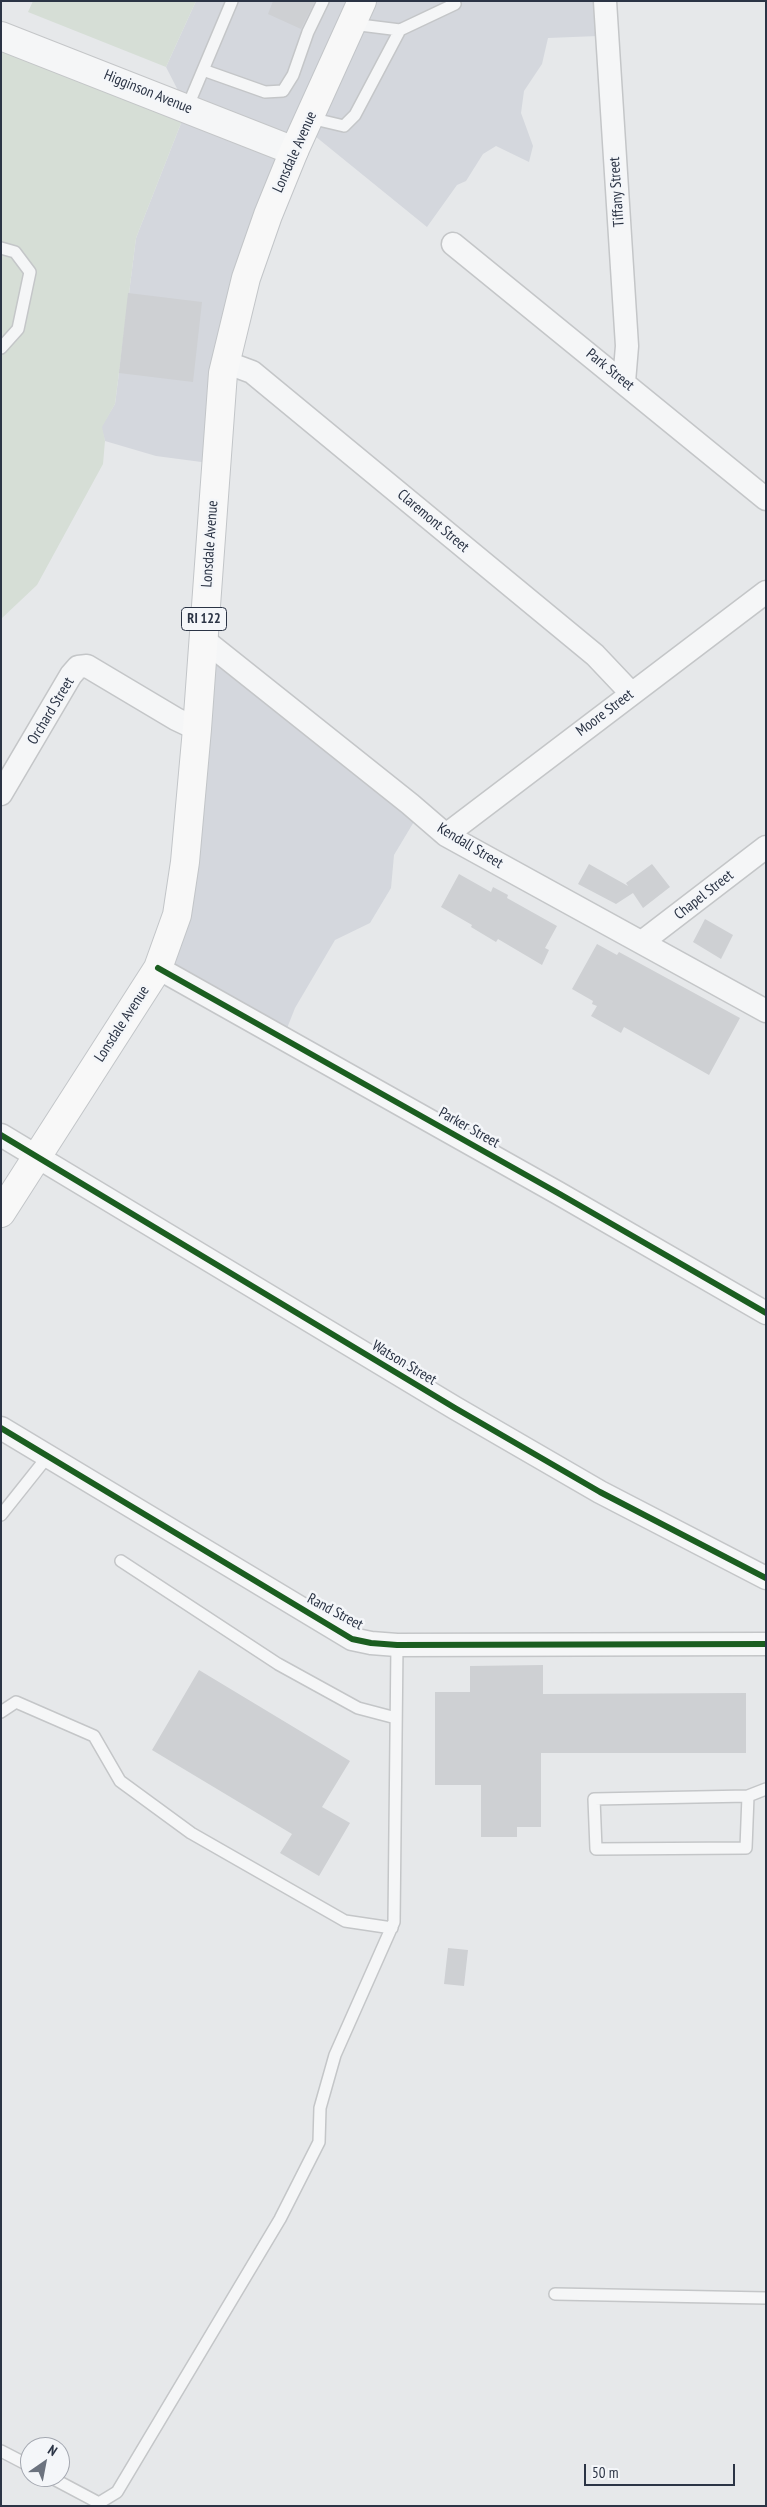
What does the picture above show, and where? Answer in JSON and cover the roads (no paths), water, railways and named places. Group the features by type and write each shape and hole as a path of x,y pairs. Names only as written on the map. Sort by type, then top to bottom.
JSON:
{"main road":[{"name":"Lonsdale Avenue","path":"1,1213 158,968 177,915 186,862 225,362 246,278 294,151 357,13"}],"street":[{"name":"Tiffany Street","path":"604,1 627,346 624,382"},
{"name":"Higginson Avenue","path":"1,36 294,151"},
{"name":"Park Street","path":"454,244 766,498"},
{"name":"Claremont Street","path":"225,362 252,372 595,655 631,693"},
{"name":"Moore Street","path":"446,835 766,592"},
{"name":"Kendall Street","path":"203,639 410,804 446,835 766,1012"},
{"name":"Orchard Street","path":"1,794 71,675 78,667 87,666 176,719 197,729"},
{"name":"Chapel Street","path":"642,942 766,847"},
{"name":"Parker Street","path":"158,968 558,1193 766,1313"},
{"name":"Watson Street","path":"1,1134 600,1492 766,1578"},
{"name":"Rand Street","path":"1,1428 352,1639 397,1645 766,1644"}],"lane":[{"path":"187,108 232,1"},
{"path":"203,70 264,92 283,91 293,75 308,32 323,1"},
{"path":"310,118 344,126 355,115 400,30 455,4"},
{"path":"357,13 400,30"},
{"path":"1,248 15,252 30,272 18,329 1,348"},
{"path":"1,1515 48,1456"},
{"path":"121,1561 278,1664 358,1708 396,1718"},
{"path":"69,2487 99,2503 117,2492 280,2219 319,2142 320,2108 335,2055 394,1922 397,1645"},
{"path":"1,1712 16,1702 94,1736 120,1781 190,1833 345,1921 392,1928"},
{"path":"748,1796 746,1848 596,1849 594,1799 748,1796 766,1789"},
{"path":"555,2294 766,2298"},
{"path":"1,2451 20,2461"}]}
